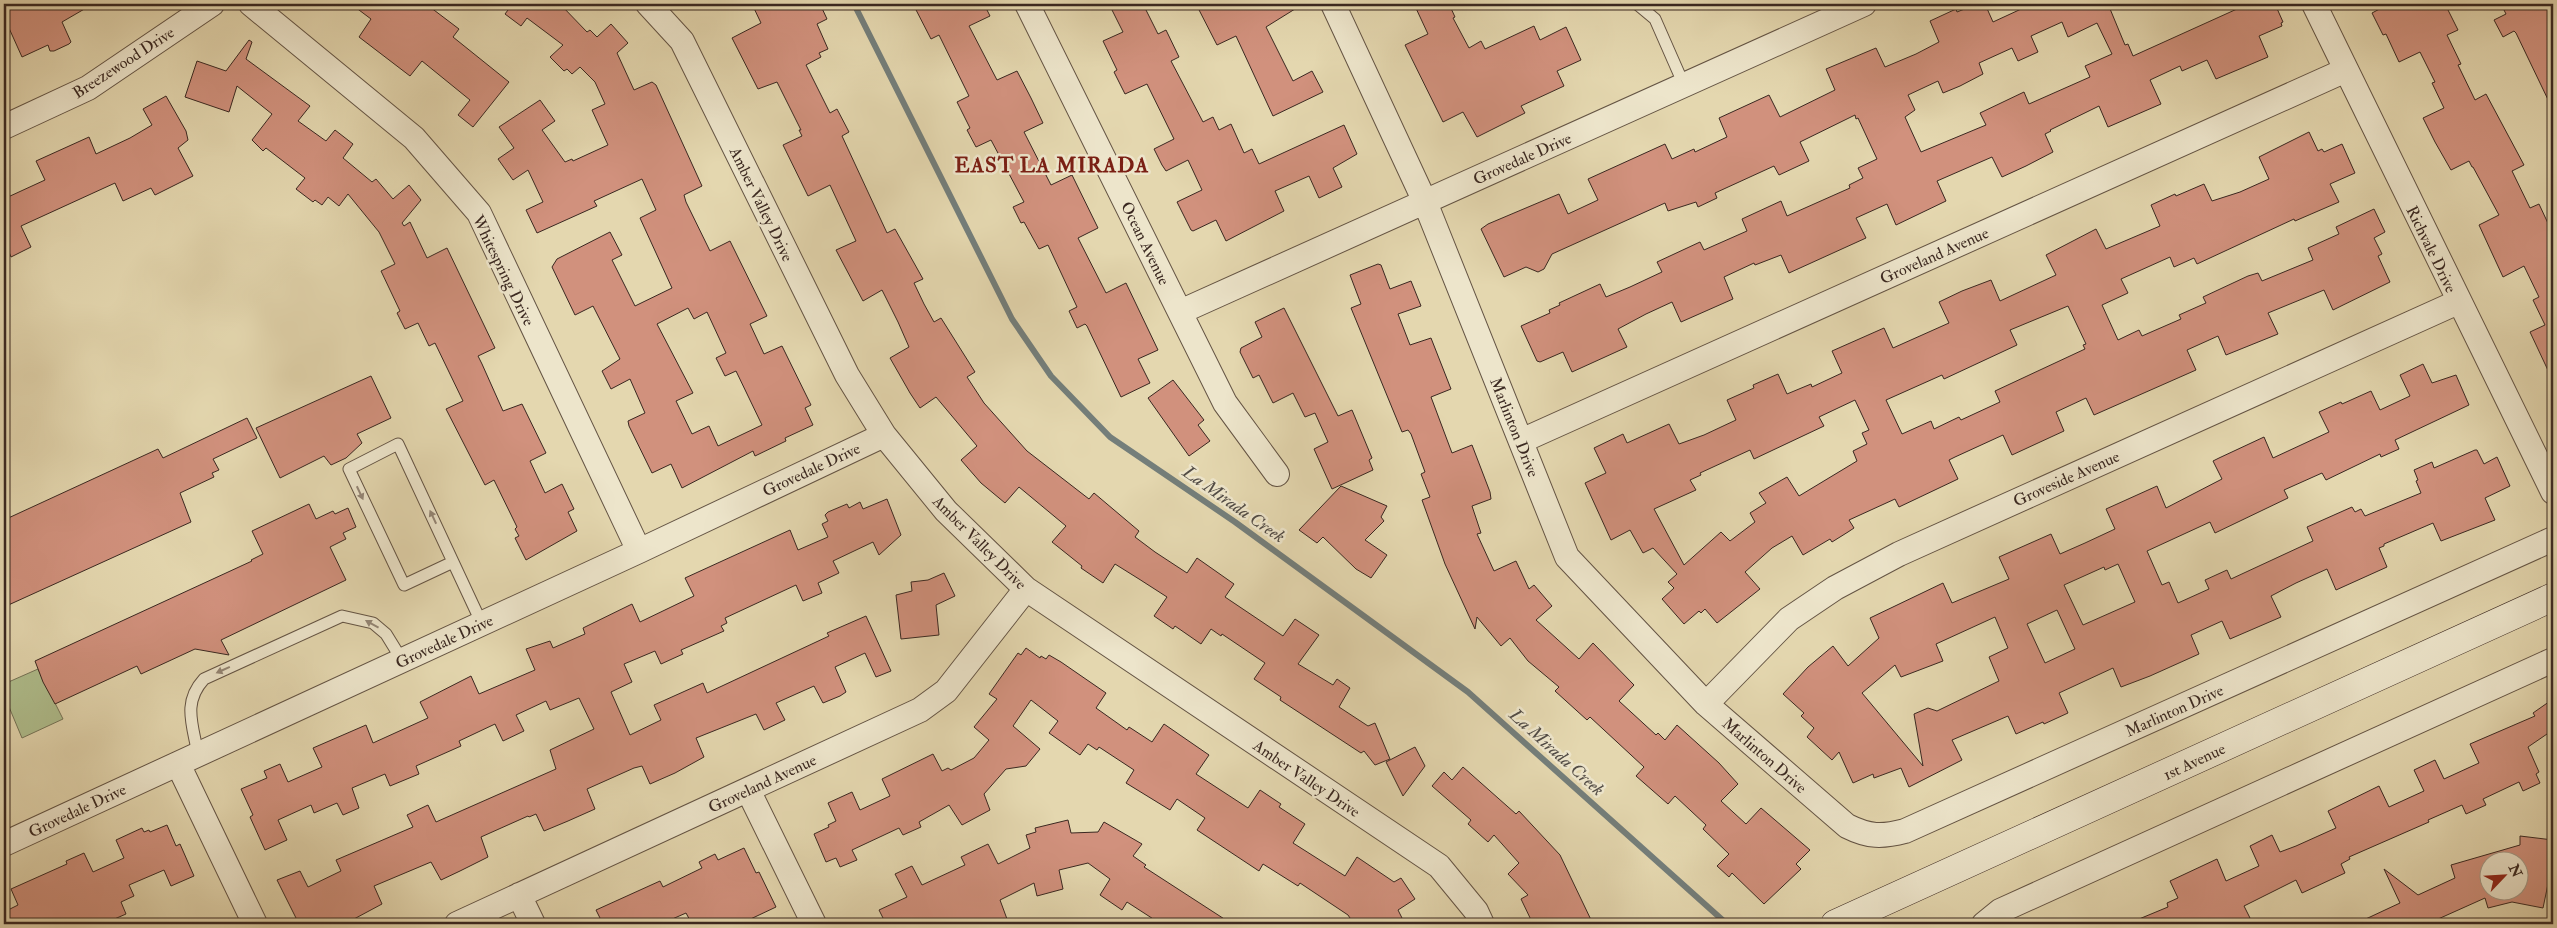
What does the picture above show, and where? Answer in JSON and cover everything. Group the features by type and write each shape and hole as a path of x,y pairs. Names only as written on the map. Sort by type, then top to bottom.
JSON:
{"main road":[{"name":"1st Avenue","path":"1835,924 2553,597"}],"street":[{"name":"Breezewood Drive","path":"4,127 88,88 212,4"},
{"name":"Whitespring Drive","path":"251,4 414,138 479,214 639,552"},
{"name":"Amber Valley Drive","path":"648,4 682,41 846,375 884,435 946,511 1026,589 1438,866 1476,911 1482,924"},
{"name":"Ocean Avenue","path":"1027,4 1225,404 1277,474"},
{"name":"Marlinton Drive","path":"1333,4 1425,202 1567,557 1706,704 1848,826 1882,837 1905,831 2553,539"},
{"name":"Grovedale Drive","path":"1180,312 1864,4"},
{"name":"Richvale Drive","path":"2314,4 2458,302 2553,492"},
{"name":"Groveland Avenue","path":"1522,441 2346,70"},
{"name":"Groveside Avenue","path":"1706,704 1788,619 1835,588 1899,554 2458,302"},
{"name":"Grovedale Drive","path":"4,844 639,552 884,435"},
{"name":"Groveland Avenue","path":"457,924 920,710 946,691 1026,589"},
{"path":"1984,924 2000,911 2553,660"},
{"path":"188,759 255,924"},
{"path":"748,790 814,924"},
{"path":"519,895 533,924"}],"lane":[{"path":"1637,4 1655,19 1684,85"},
{"path":"453,562 404,585 349,469 398,444 482,624"},
{"path":"188,759 190,711 194,690 204,678 342,616 373,623 386,634 402,660"}],"green space":[{"path":"38,669 63,719 22,738 4,695 4,684"}],"building":[{"path":"4,4 93,4 62,22 71,42 69,44 54,51 50,51 48,45 22,57 4,17"},
{"path":"351,4 426,4 459,29 453,37 509,82 473,127 458,115 470,100 422,61 410,76 359,37 371,19"},
{"path":"507,4 560,4 587,32 590,30 597,37 611,24 628,43 617,53 634,90 652,82 656,85 702,186 684,195 686,202 710,251 730,241 767,316 750,324 764,354 782,346 811,405 805,408 813,425 785,438 786,441 755,456 753,451 682,488 671,464 652,473 629,426 628,421 645,413 630,379 611,389 602,371 620,359 593,306 575,315 552,267 557,259 610,232 622,255 612,260 635,306 672,288 640,218 656,210 642,179 594,201 597,206 537,233 526,210 543,202 528,170 513,180 498,159 514,148 499,127 540,100 555,121 542,130 565,162 572,159 573,161 608,145 592,110 605,104 595,82 580,67 572,74 567,69 564,71 550,57 563,45 527,18 521,26 505,14 511,6","holes":["688,308 694,319 707,312 726,353 716,358 725,376 736,371 762,425 718,446 709,426 692,434 676,401 693,393 657,324"]},
{"path":"752,4 820,4 827,19 817,24 828,49 819,53 821,57 806,65 830,113 837,109 849,132 842,136 887,233 895,229 923,279 914,283 924,304 934,322 941,318 975,372 967,377 984,403 1027,451 1089,499 1094,493 1139,531 1135,537 1155,552 1187,573 1197,558 1234,584 1225,597 1283,636 1295,619 1319,635 1298,664 1333,685 1337,679 1350,688 1339,707 1368,726 1375,723 1390,759 1375,765 1364,751 1361,753 1280,700 1281,697 1254,679 1265,663 1222,634 1221,636 1211,629 1201,644 1175,626 1173,629 1154,616 1167,597 1115,564 1103,583 1081,568 1082,566 1052,542 1066,526 1019,487 1005,503 981,483 961,460 977,446 936,397 920,408 910,393 890,358 909,347 882,290 863,301 836,250 856,241 830,185 808,196 783,145 802,136 799,130 801,130 777,82 758,89 732,38 761,23"},
{"path":"913,4 984,4 990,16 969,26 997,80 1017,71 1031,98 1043,123 1024,132 1051,185 1072,175 1098,228 1078,238 1106,293 1126,283 1158,350 1138,359 1150,383 1121,397 1087,326 1085,324 1077,328 1069,311 1077,307 1048,245 1039,249 1024,222 1021,223 1013,207 1024,202 991,140 976,147 967,130 970,128 957,102 969,96 939,35 931,39"},
{"path":"1109,4 1143,4 1158,34 1166,30 1179,57 1171,61 1203,122 1213,117 1219,130 1231,124 1244,153 1252,149 1259,164 1344,125 1357,154 1333,168 1342,187 1319,198 1309,176 1275,191 1284,211 1226,241 1216,220 1193,231 1191,230 1177,202 1202,190 1188,160 1166,171 1162,165 1154,149 1174,139 1147,84 1125,94 1114,72 1117,70 1103,41 1123,32"},
{"path":"1196,4 1303,4 1266,27 1293,81 1312,71 1323,92 1273,116 1236,36 1217,45"},
{"path":"1414,4 1449,4 1455,17 1453,18 1469,48 1481,41 1485,49 1534,26 1540,40 1566,27 1581,60 1557,71 1564,86 1521,106 1525,113 1477,137 1463,112 1443,122 1405,45 1428,34"},
{"path":"1977,4 1985,4 1993,22 2032,4 2108,4 2125,45 2128,44 2133,56 2248,4 2275,4 2283,22 2281,23 2282,26 2259,36 2268,57 2216,79 2207,60 2182,71 2180,66 2150,80 2161,104 2108,127 2099,106 2045,134 2053,152 2026,166 2002,177 1992,157 1937,181 1946,201 1896,225 1887,204 1856,218 1866,238 1789,273 1781,255 1755,265 1754,263 1724,277 1733,299 1681,322 1672,302 1618,329 1627,347 1572,372 1563,352 1540,362 1537,361 1521,326 1550,313 1549,310 1560,305 1559,303 1600,284 1606,297 1630,287 1662,272 1657,262 1700,242 1704,250 1747,231 1742,219 1781,201 1787,216 1850,188 1849,185 1863,178 1858,168 1877,159 1855,115 1800,142 1809,161 1779,175 1774,166 1715,193 1717,198 1698,207 1696,202 1668,211 1665,203 1552,254 1544,269 1538,272 1526,267 1504,277 1481,229 1488,224 1559,194 1568,214 1598,200 1588,179 1665,144 1672,159 1694,149 1695,152 1727,137 1719,118 1769,95 1780,117 1835,90 1826,69 1876,48 1885,67 1916,54 1939,42 1930,21 1956,9 1957,12","holes":["2062,22 2068,37 2097,23 2112,54 2085,66 2090,77 2029,104 2024,92 1980,113 1986,125 1921,152 1905,117 1915,110 1908,95 1938,81 1943,93 1960,86 1983,74 1979,63 2012,48 2018,61 2038,52 2031,36"]},
{"path":"2389,4 2445,4 2458,30 2447,35 2461,64 2458,65 2475,100 2486,94 2524,165 2512,171 2530,208 2539,204 2553,234 2553,381 2530,332 2545,325 2533,300 2539,297 2524,266 2503,277 2479,225 2499,215 2469,161 2451,170 2435,142 2423,118 2444,108 2432,83 2435,82 2420,52 2399,62 2386,34 2383,35 2372,13"},
{"path":"2501,4 2553,4 2553,110 2516,33 2514,31 2503,37 2494,20 2506,14"},
{"path":"249,40 252,42 246,59 310,106 298,121 326,141 335,130 353,144 343,158 372,182 376,179 393,199 409,185 421,200 402,223 404,226 410,222 427,258 447,248 495,348 478,356 503,411 522,404 546,453 530,461 545,493 562,484 574,509 568,512 577,531 526,560 515,538 519,536 515,529 517,527 494,480 485,485 446,409 463,401 435,343 429,346 418,323 405,329 397,313 400,311 381,271 395,264 379,232 348,194 339,206 328,197 322,205 315,200 313,202 296,189 305,178 266,148 263,151 252,140 272,114 237,86 229,112 185,97 197,61 226,71"},
{"path":"166,96 186,131 188,140 178,148 193,176 155,195 151,188 123,201 115,183 21,226 31,247 11,257 4,239 4,186 8,197 45,180 36,161 89,137 96,154 130,138 152,125 143,109"},
{"path":"2309,132 2318,151 2322,149 2324,152 2342,144 2355,173 2330,184 2339,202 2295,221 2294,219 2197,264 2194,258 2174,267 2170,257 2121,279 2128,293 2102,305 2118,340 2139,330 2142,336 2181,319 2179,315 2206,303 2203,297 2248,276 2258,273 2262,281 2313,260 2308,248 2339,234 2336,227 2374,209 2385,232 2374,238 2382,254 2378,256 2390,282 2333,310 2324,290 2268,313 2278,334 2226,355 2218,336 2187,350 2196,370 2094,415 2086,398 2056,412 2064,431 2012,455 2003,435 1955,457 1949,460 1958,479 1899,507 1895,499 1849,520 1854,528 1832,542 1830,539 1803,555 1792,536 1772,548 1745,572 1760,589 1717,623 1705,609 1701,613 1699,611 1684,624 1662,599 1674,588 1668,582 1677,574 1653,548 1643,553 1630,530 1611,540 1585,483 1606,473 1594,448 1623,434 1627,443 1669,424 1679,444 1704,435 1736,420 1727,400 1754,388 1753,385 1778,374 1787,394 1811,384 1812,387 1842,373 1832,351 1884,328 1893,348 1949,323 1939,302 1962,291 1991,280 2000,301 2056,275 2046,255 2096,229 2106,249 2160,226 2151,205 2175,194 2176,196 2204,184 2212,201 2240,192 2269,179 2259,157","holes":["2068,306 2086,344 2083,345 2085,349 1995,391 2000,402 1961,420 1959,417 1934,429 1931,421 1902,434 1886,400 1942,375 1944,379 2017,345 2010,330","1855,400 1869,430 1862,433 1867,444 1853,451 1857,461 1799,496 1787,477 1759,493 1766,503 1750,513 1755,522 1730,541 1721,532 1684,565 1654,509 1696,490 1690,480 1701,475 1700,473 1750,450 1754,459 1824,426 1819,417"]},
{"path":"1378,264 1381,265 1390,289 1411,281 1421,306 1398,314 1410,345 1431,338 1451,389 1431,397 1452,453 1472,445 1490,492 1491,499 1472,506 1481,533 1477,534 1494,571 1516,561 1529,589 1534,585 1552,606 1536,620 1579,659 1593,643 1634,685 1619,701 1656,735 1658,733 1665,740 1677,725 1719,763 1738,784 1721,801 1746,824 1761,808 1810,850 1796,864 1801,869 1764,904 1732,873 1729,877 1717,866 1729,854 1703,829 1706,825 1675,796 1668,804 1636,776 1644,767 1590,717 1587,720 1555,691 1559,687 1528,661 1510,638 1501,646 1477,617 1475,629 1445,564 1422,500 1430,497 1421,474 1425,472 1411,434 1408,430 1402,432 1351,308 1361,304 1350,275"},
{"path":"1284,308 1338,416 1352,410 1372,458 1369,460 1373,470 1332,489 1314,449 1328,442 1315,413 1305,417 1293,393 1273,403 1259,375 1253,378 1240,352 1241,348 1262,337 1255,322"},
{"path":"2423,364 2432,383 2456,375 2469,405 2395,440 2399,449 2381,457 2380,454 2326,480 2322,473 2284,490 2288,498 2215,533 2210,522 2147,551 2162,585 2169,582 2178,603 2209,589 2205,580 2227,570 2231,579 2313,541 2307,527 2352,507 2355,512 2361,509 2365,516 2421,493 2414,470 2432,462 2434,468 2475,450 2477,450 2484,464 2497,457 2510,486 2485,498 2495,520 2441,541 2433,523 2384,544 2384,546 2379,548 2387,567 2336,590 2327,569 2296,583 2271,596 2281,617 2230,639 2222,621 2191,635 2199,654 2121,687 2113,668 2059,693 2068,713 2044,724 2043,722 2016,734 2008,716 1952,740 1962,760 1909,787 1901,768 1874,778 1873,774 1853,783 1839,752 1832,760 1807,737 1814,728 1801,716 1804,713 1783,694 1808,667 1833,646 1848,666 1879,638 1870,618 1943,583 1952,603 2009,579 1999,557 2051,534 2060,554 2085,543 2115,529 2106,509 2157,486 2166,508 2222,479 2213,461 2264,437 2273,458 2329,432 2319,412 2341,402 2342,404 2371,391 2380,410 2410,396 2400,375","holes":["2118,564 2135,602 2083,625 2064,585 2104,567 2105,570","2057,610 2075,649 2045,663 2027,624","1995,617 2008,648 1989,657 1999,681 1937,711 1928,708 1914,714 1923,766 1862,693 1895,665 1901,677 1943,661 1936,644"]},
{"path":"371,376 391,418 357,434 362,443 346,458 331,465 324,456 280,478 256,428"},
{"path":"1173,380 1204,420 1198,425 1210,441 1189,456 1148,398"},
{"path":"247,418 257,438 213,459 219,470 212,473 214,477 180,493 191,522 4,607 4,520 158,449 163,458"},
{"path":"1341,486 1387,506 1381,517 1384,521 1365,540 1387,555 1371,578 1356,569 1323,537 1317,543 1299,530"},
{"path":"887,499 901,535 879,555 873,542 833,561 839,573 818,583 822,593 803,601 796,585 725,618 727,623 721,626 724,631 681,650 683,654 661,664 655,651 624,664 632,682 611,692 630,735 661,720 654,705 703,683 707,693 829,636 827,633 866,616 891,671 876,677 865,653 835,667 846,692 840,696 823,703 814,686 776,703 785,720 764,730 756,714 696,738 704,757 675,773 650,784 642,766 634,768 587,789 595,809 544,831 536,814 528,816 481,837 488,857 441,880 431,862 374,886 382,904 354,919 342,924 299,924 277,880 300,871 308,887 341,871 336,860 413,827 407,815 428,805 436,822 556,769 550,750 594,729 579,698 550,710 546,701 516,715 524,731 503,741 495,724 459,741 461,746 416,766 419,774 390,786 385,774 352,788 359,808 343,815 337,803 314,813 311,805 278,820 287,840 265,850 250,817 253,815 241,789 267,778 264,771 280,764 288,782 322,767 313,748 366,725 373,743 428,718 420,702 471,676 479,694 535,670 526,649 550,641 553,648 585,634 583,628 632,604 640,622 694,596 685,578 790,530 798,550 828,537 822,524 828,521 825,515 828,512 847,504 849,508 860,502 863,509"},
{"path":"309,504 316,519 333,511 335,514 348,508 356,527 343,533 346,539 330,547 346,580 221,640 229,655 195,649 141,674 137,666 55,704 43,682 35,661 252,561 263,554 252,531"},
{"path":"944,573 955,596 936,605 939,635 901,639 896,595 912,591 911,582 928,580"},
{"path":"1026,648 1040,658 1041,656 1046,659 1049,655 1106,693 1096,708 1127,730 1129,727 1152,742 1164,724 1209,755 1196,774 1248,808 1260,790 1281,804 1279,807 1305,824 1293,843 1345,876 1357,857 1394,882 1401,878 1415,899 1398,910 1405,924 1354,924 1348,915 1300,883 1298,886 1263,864 1259,871 1197,830 1205,818 1177,799 1170,810 1126,783 1134,770 1099,747 1097,750 1088,744 1080,755 1049,733 1058,721 1031,700 1013,726 1040,749 1026,766 1006,769 984,794 990,810 962,825 949,805 919,822 921,827 903,835 899,828 852,850 857,860 840,867 836,858 826,862 814,834 829,827 828,825 836,821 828,803 852,792 860,810 890,796 882,779 933,754 942,771 948,768 951,770 974,758 989,740 974,727 997,699 989,694 1018,653 1021,655"},
{"path":"2553,699 2553,743 2547,734 2528,747 2539,772 2536,774 2540,783 2523,791 2519,782 2483,799 2486,805 2466,814 2462,805 2428,820 2429,822 2349,857 2350,859 2341,864 2345,873 2302,893 2296,880 2244,906 2250,918 2237,924 2127,924 2168,907 2167,903 2178,898 2170,881 2217,859 2226,881 2259,866 2250,846 2272,835 2280,852 2336,828 2328,811 2379,786 2389,807 2424,791 2414,770 2435,760 2444,779 2479,763 2470,744 2535,716 2533,713"},
{"path":"1415,747 1425,766 1403,796 1386,762"},
{"path":"1463,767 1516,814 1519,811 1560,855 1593,924 1533,924 1521,899 1528,895 1508,874 1519,863 1494,835 1488,842 1468,824 1471,820 1432,786 1444,772 1452,780"},
{"path":"1068,820 1071,833 1098,832 1104,822 1142,844 1133,856 1146,865 1144,867 1232,924 1161,924 1127,902 1122,910 1100,895 1110,879 1088,863 1059,870 1063,889 1037,896 1034,883 1000,900 1007,919 996,924 886,924 879,910 907,897 895,874 912,866 922,885 965,865 961,857 988,844 998,864 1030,848 1026,835 1036,832 1035,828"},
{"path":"167,825 176,846 180,844 194,876 171,886 164,870 129,885 134,896 121,902 126,914 103,924 4,924 4,912 18,905 11,889 67,864 66,861 84,853 93,872 124,858 116,840 142,828 144,832 149,830 150,832"},
{"path":"2520,836 2553,840 2553,885 2548,884 2543,908 2512,902 2488,908 2486,900 2530,900 2530,850 2503,850 2520,845"},
{"path":"744,848 756,873 759,872 776,907 740,924 692,924 686,913 661,924 603,924 596,910 660,881 663,887 702,868 699,862 715,854 718,860"},
{"path":"2480,857 2481,900 2427,924 2355,924 2400,903 2384,869 2418,895 2455,878 2451,865"}],"waterway":[{"name":"La Mirada Creek","path":"854,4 1012,319 1051,376 1110,437 1235,522 1468,692 1727,924"}],"district":[{"name":"EAST LA MIRADA","path":"1052,165"}]}
